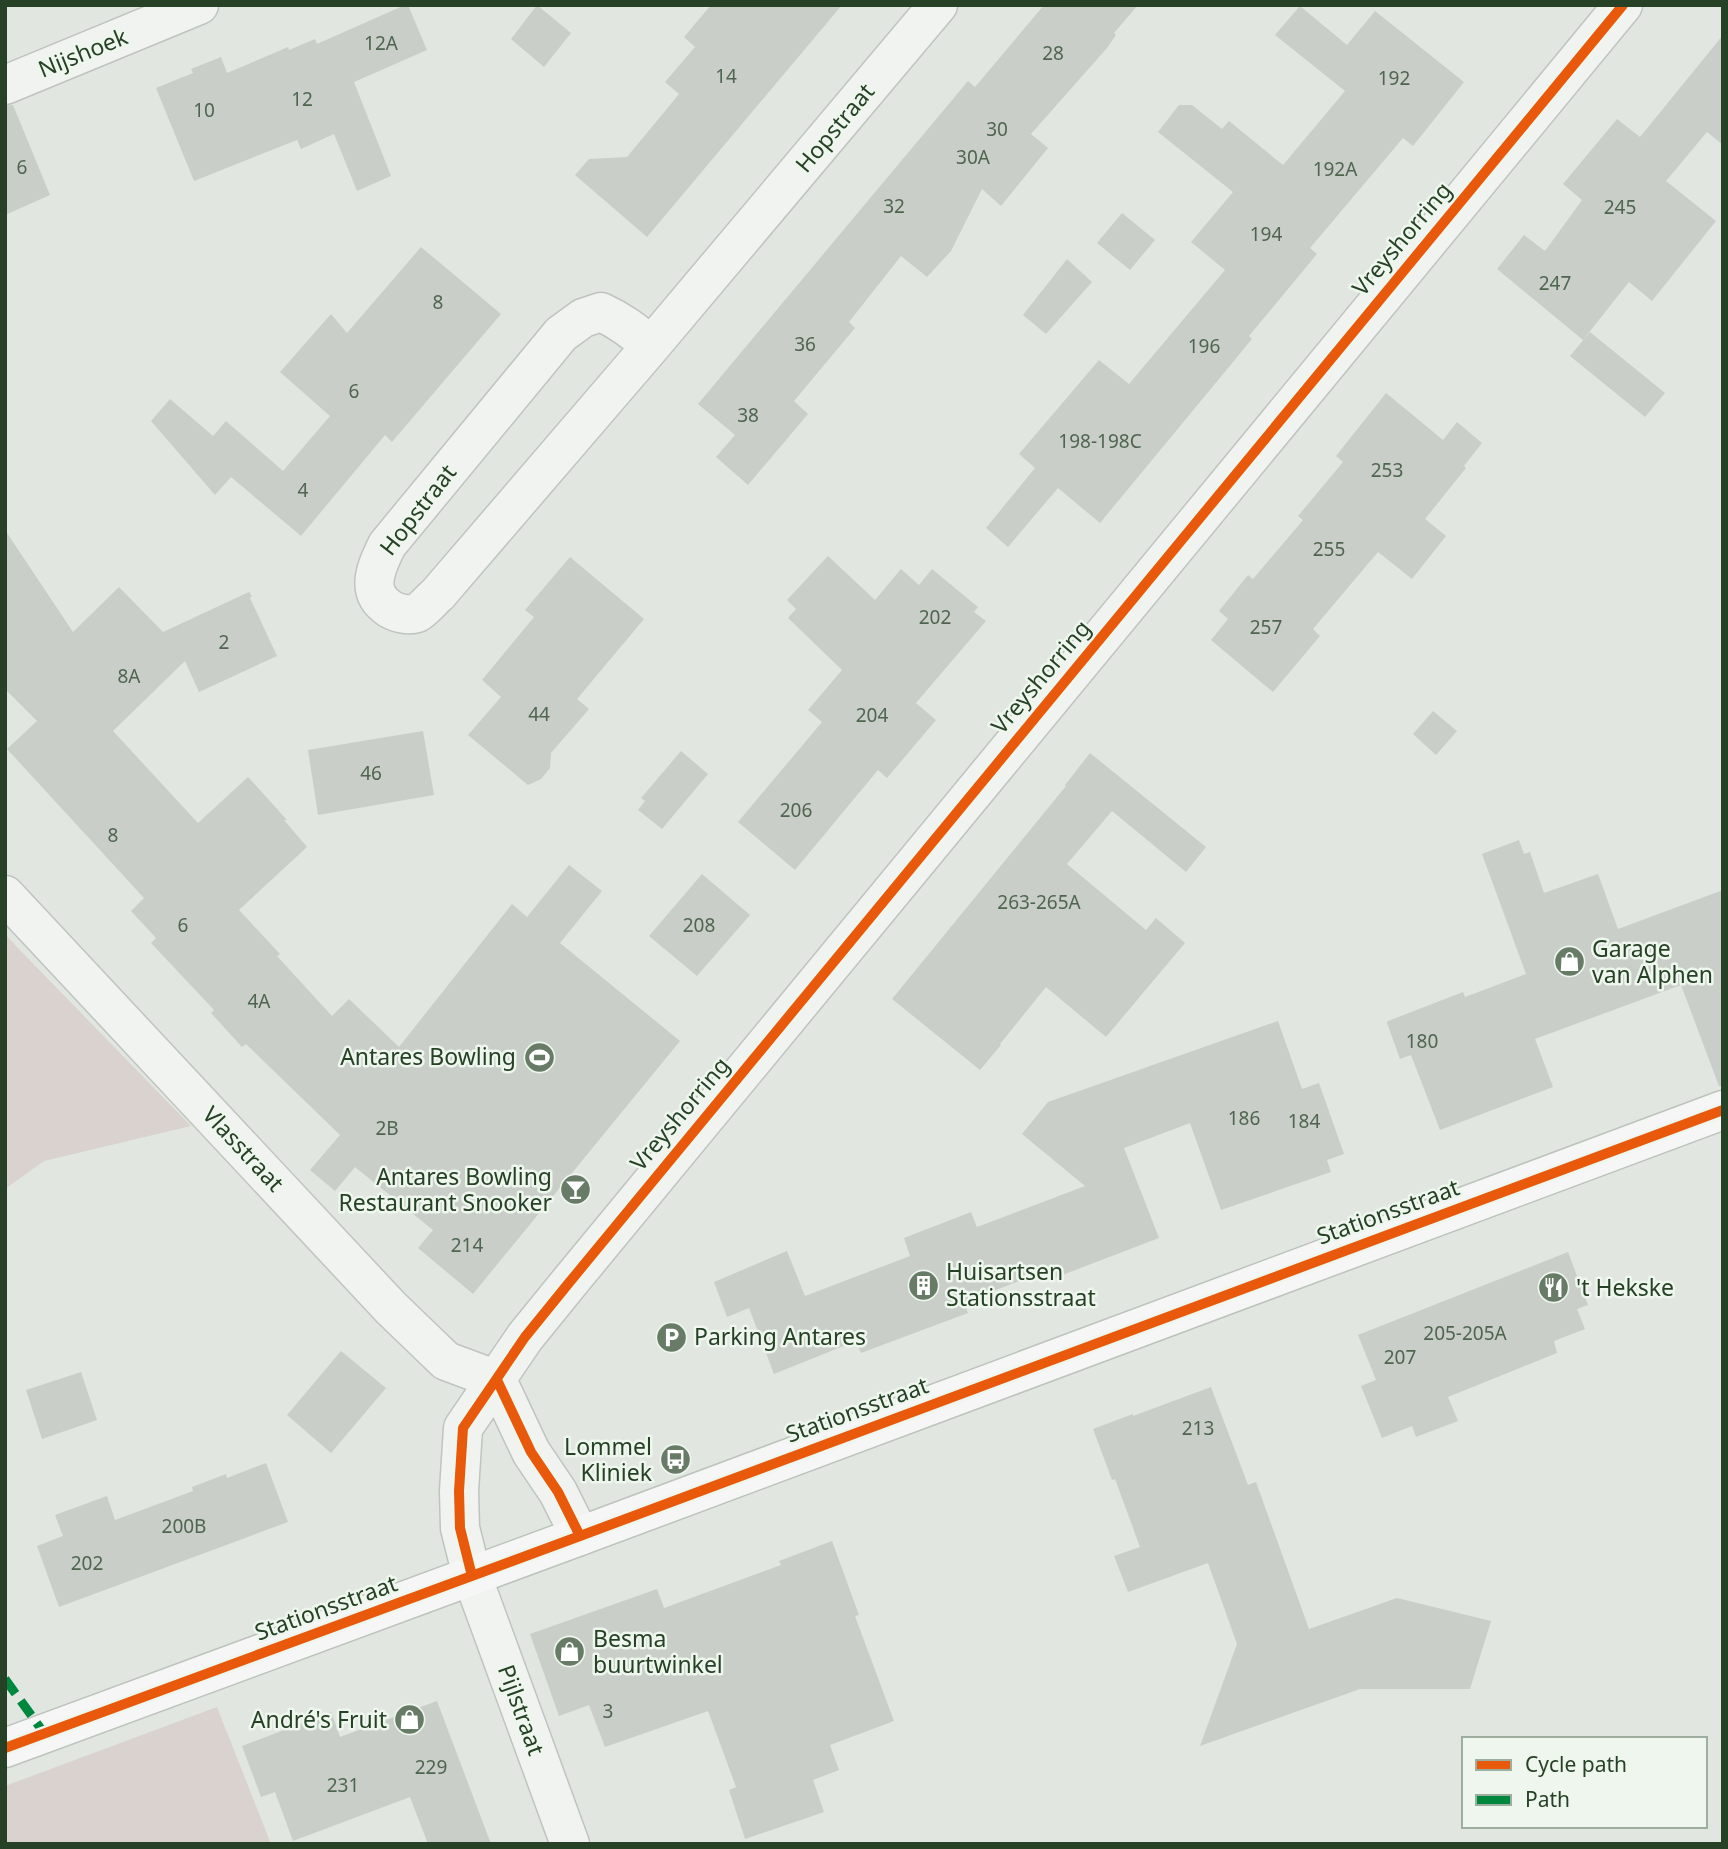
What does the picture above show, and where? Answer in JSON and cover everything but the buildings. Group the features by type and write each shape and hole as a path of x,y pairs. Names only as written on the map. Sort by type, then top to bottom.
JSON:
{"main road":[{"name":"Stationsstraat","path":"5,1748 1723,1110"}],"street":[{"name":"Nijshoek","path":"5,85 199,5"},
{"name":"Hopstraat","path":"651,346 634,330 601,312 583,317 561,334 387,545 378,563 373,585 382,603 398,614 416,613 438,594 651,346 938,5"},
{"name":"Vreyshorring","path":"472,1576 460,1528 458,1491 463,1428 525,1337 1623,5"},
{"name":"Vlasstraat","path":"5,895 391,1308 446,1362 497,1380"},
{"path":"497,1380 531,1452 558,1492 580,1536"},
{"name":"Pijlstraat","path":"472,1576 570,1844"}],"shaded area":[{"path":"5,934 191,1126 44,1161 5,1189"},
{"path":"217,1707 271,1844 5,1844 5,1786"}],"marked path":[{"path":"5,1679 44,1733"}],"cycle path":[{"path":"472,1576 460,1528 459,1491 463,1428 525,1337 1623,5"},
{"path":"5,1748 1723,1110"},
{"path":"497,1380 531,1452 558,1492 580,1536"}],"place":[{"name":"Garage van Alphen","path":"1569,962"},
{"name":"Antares Bowling","path":"539,1057"},
{"name":"Antares Bowling Restaurant Snooker","path":"575,1190"},
{"name":"Huisartsen Stationsstraat","path":"923,1285"},
{"name":"'t Hekske","path":"1553,1288"},
{"name":"Parking Antares","path":"671,1337"},
{"name":"Lommel Kliniek","path":"675,1460"},
{"name":"Besma buurtwinkel","path":"570,1652"},
{"name":"André's Fruit","path":"410,1720"}]}
